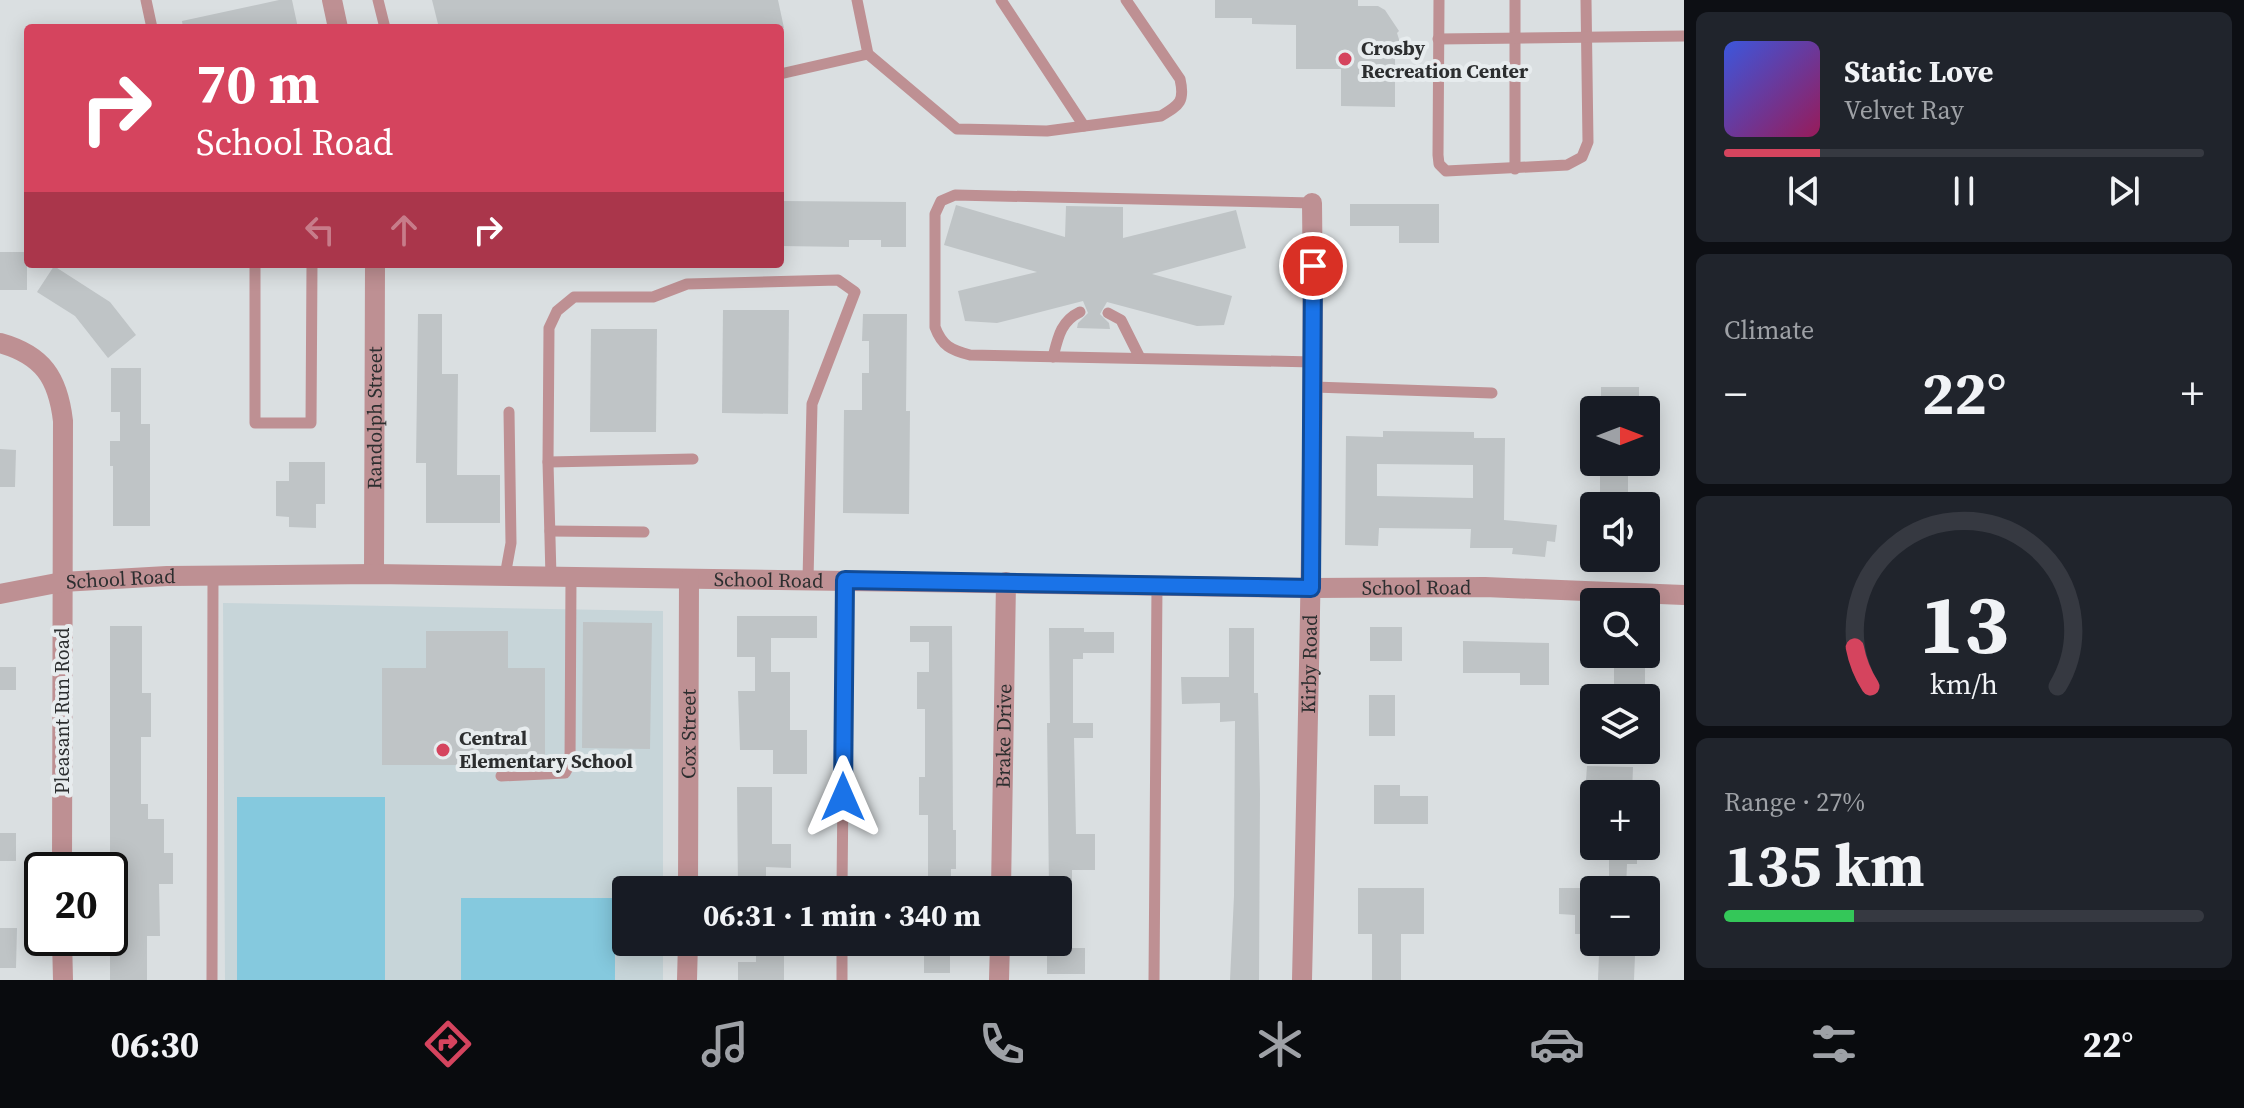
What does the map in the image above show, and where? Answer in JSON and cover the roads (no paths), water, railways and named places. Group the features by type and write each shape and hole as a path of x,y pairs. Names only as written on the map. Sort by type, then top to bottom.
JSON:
{"street":[{"path":"332,0 337,24"},
{"name":"Kirby Road","path":"1302,980 1314,387 1312,203"},
{"name":"Randolph Street","path":"374,574 375,268"},
{"name":"Pleasant Run Road","path":"0,343 23,349 49,373 60,395 63,421 62,852"},
{"name":"School Road","path":"0,594 62,582 213,575 374,574 1311,588 1485,587 1684,595"},
{"name":"Cox Street","path":"688,876 689,579"},
{"name":"Brake Drive","path":"1001,876 1006,582"},
{"path":"62,956 63,980"},
{"path":"687,980 688,956"},
{"path":"999,980 1000,956"}],"lane":[{"path":"378,0 384,24"},
{"path":"857,0 868,54 957,129 1047,131 1161,116 1177,107 1183,94 1180,79 1126,0"},
{"path":"1001,0 1084,126"},
{"path":"1439,0 1438,155 1439,164 1446,171 1567,165 1582,157 1588,142 1586,0"},
{"path":"1515,0 1515,169"},
{"path":"149,1 152,24"},
{"path":"1438,39 1684,36"},
{"path":"784,73 868,54"},
{"path":"1312,203 955,195 941,201 935,214 935,327 941,342 952,350 970,355 1314,362"},
{"path":"255,268 255,423 311,423 312,268"},
{"path":"501,776 565,773 570,764 561,577 550,531 549,328 557,311 574,297 653,297 687,284 838,280 855,292 812,404 808,580"},
{"path":"1053,357 1061,328 1069,318 1080,312"},
{"path":"1108,313 1121,320 1140,358"},
{"path":"1314,387 1492,393"},
{"path":"505,576 511,543 509,412"},
{"path":"548,462 693,459"},
{"path":"550,531 644,532"},
{"path":"212,980 213,575"},
{"path":"842,876 845,580"},
{"path":"1154,980 1157,585"},
{"path":"842,956 842,980"}],"place":[{"name":"Crosby Recreation Center","path":"1345,59"},
{"name":"Central Elementary School","path":"443,750"}]}
